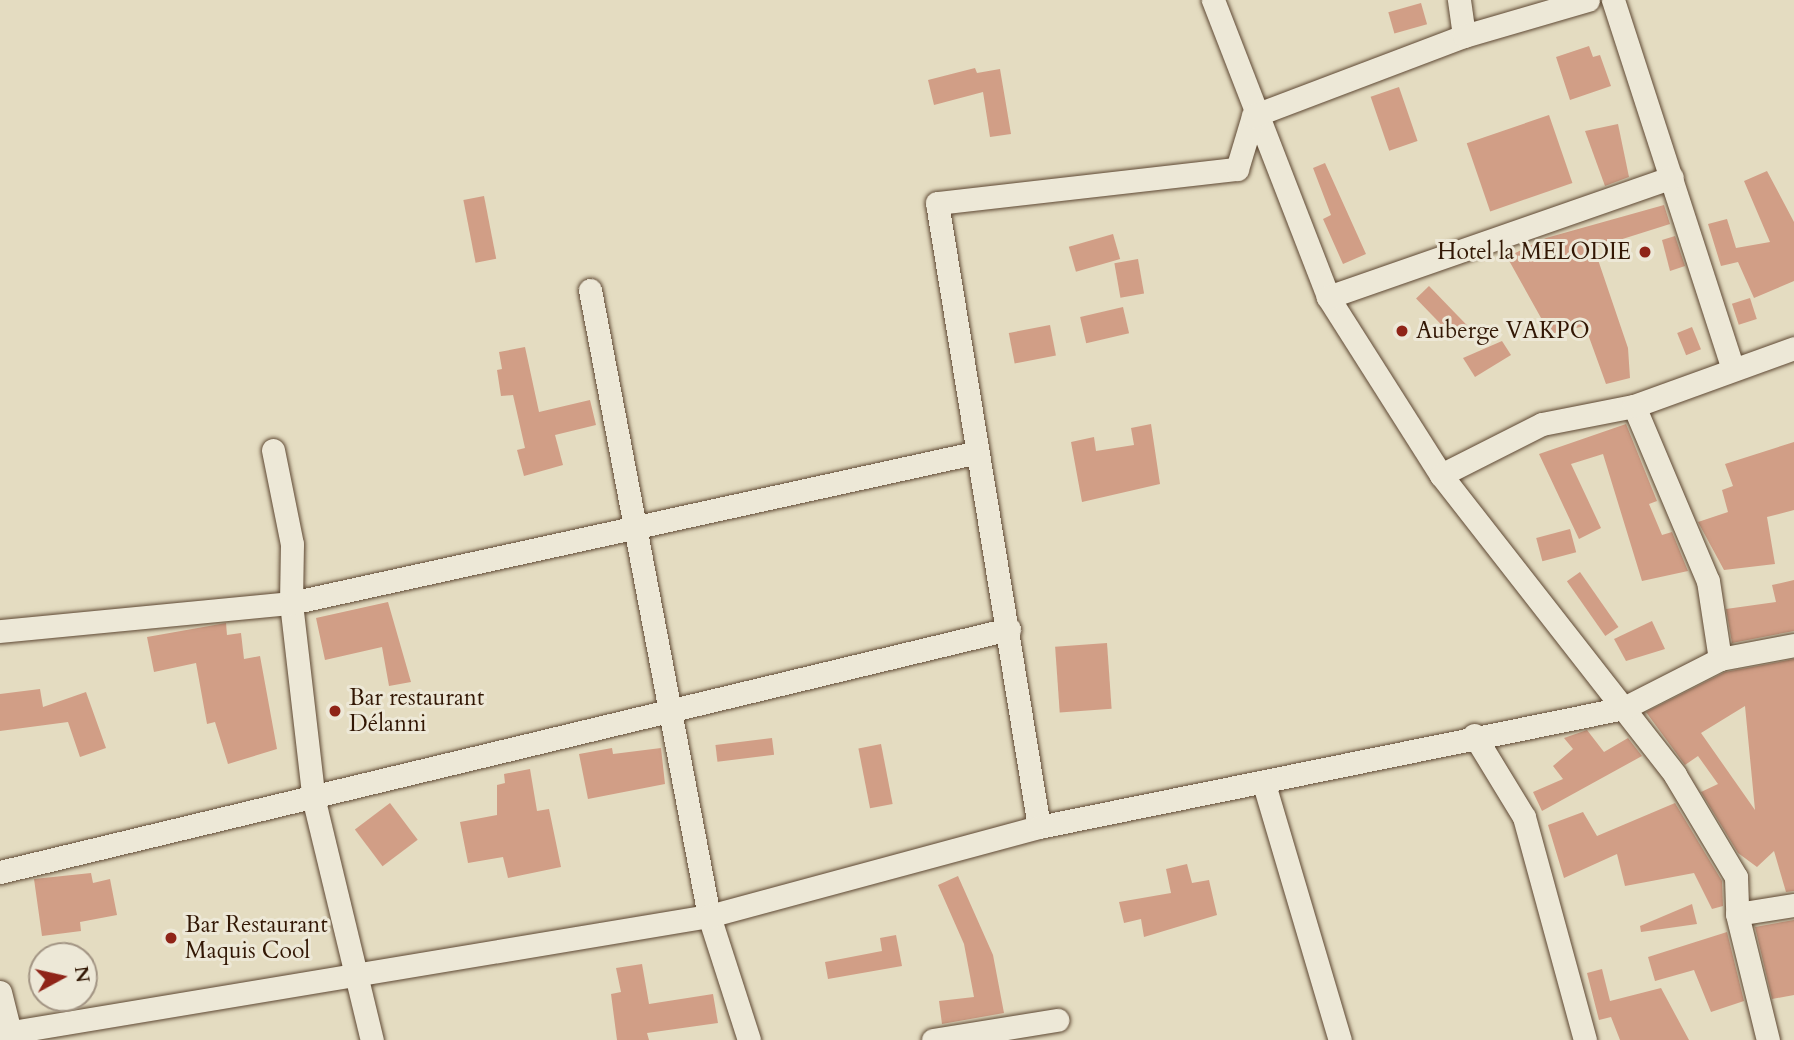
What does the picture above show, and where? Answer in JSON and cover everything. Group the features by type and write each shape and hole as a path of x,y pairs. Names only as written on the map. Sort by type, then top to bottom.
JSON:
{"street":[{"path":"1213,0 1253,116 1328,298 1441,475 1675,775 1736,877 1737,914 1768,1040"},
{"path":"1459,0 1464,36"},
{"path":"1253,116 1464,36 1588,0"},
{"path":"1613,0 1732,367"},
{"path":"1039,827 1009,629 974,453 937,203 1237,169 1253,116"},
{"path":"1328,298 1672,177"},
{"path":"590,290 632,527 671,712 709,916 749,1040"},
{"path":"1441,475 1542,424 1634,406 1732,367 1794,348"},
{"path":"1634,406 1708,582 1720,659"},
{"path":"274,450 292,544 292,603 314,801 354,979 372,1040"},
{"path":"0,631 292,603 974,453"},
{"path":"0,872 314,801 1009,629"},
{"path":"0,992 8,1035 354,979 709,916 1039,827 1264,784 1474,736 1625,708 1720,659 1794,645"},
{"path":"1474,736 1524,817 1585,1040"},
{"path":"1264,784 1340,1040"},
{"path":"1737,914 1794,905"},
{"path":"933,1040 1056,1020"}],"building":[{"path":"1421,3 1427,24 1394,34 1388,12"},
{"path":"1589,46 1593,57 1600,55 1611,86 1570,100 1556,57"},
{"path":"975,68 977,73 1000,69 1011,134 990,137 983,92 934,105 928,80"},
{"path":"1399,87 1418,141 1389,151 1371,97"},
{"path":"1549,115 1572,183 1490,211 1467,143"},
{"path":"1618,124 1629,177 1605,186 1585,131"},
{"path":"1325,163 1366,254 1343,264 1323,219 1331,215 1313,168"},
{"path":"1767,171 1794,222 1794,281 1754,298 1738,262 1721,266 1708,224 1727,219 1736,248 1770,242 1744,181"},
{"path":"484,196 496,259 476,263 463,200"},
{"path":"1664,205 1670,224 1594,248 1628,348 1630,378 1606,384 1585,326 1550,334 1507,257 1546,238"},
{"path":"1113,234 1120,259 1076,272 1069,247"},
{"path":"1675,236 1685,266 1670,271 1662,240"},
{"path":"1138,259 1144,293 1120,298 1114,263"},
{"path":"1429,286 1468,326 1455,339 1416,299"},
{"path":"1750,298 1757,319 1739,325 1732,304"},
{"path":"1123,307 1129,333 1086,343 1080,317"},
{"path":"1050,325 1056,355 1015,363 1009,333"},
{"path":"1692,327 1701,349 1686,355 1677,333"},
{"path":"1502,341 1511,355 1475,377 1463,358"},
{"path":"525,347 539,412 590,400 596,425 555,435 563,465 524,476 517,450 525,448 513,395 501,396 497,370 502,369 499,352"},
{"path":"1151,424 1160,484 1082,502 1071,442 1094,437 1096,451 1134,445 1131,428"},
{"path":"1626,424 1657,501 1649,504 1662,535 1672,532 1688,571 1642,581 1603,454 1571,464 1601,528 1579,539 1539,454"},
{"path":"1794,442 1794,510 1767,517 1775,564 1724,570 1698,522 1728,512 1722,490 1733,486 1725,464"},
{"path":"1570,529 1576,552 1542,561 1536,538"},
{"path":"1580,572 1618,627 1605,636 1567,581"},
{"path":"1794,580 1794,631 1732,643 1726,609 1776,602 1772,585"},
{"path":"388,602 411,682 389,686 382,647 325,660 316,618"},
{"path":"1652,621 1665,649 1626,661 1614,639"},
{"path":"226,623 227,635 241,633 244,659 260,656 277,749 228,764 215,722 207,724 196,663 154,672 147,637"},
{"path":"1107,643 1112,709 1060,712 1055,647"},
{"path":"1794,659 1794,891 1786,892 1774,851 1757,867 1738,853 1701,792 1718,784 1698,756 1685,765 1646,712 1725,672","holes":["1745,706 1755,810 1701,733"]},
{"path":"40,689 43,707 86,692 106,748 80,757 68,722 0,731 0,694"},
{"path":"1587,730 1604,752 1628,738 1642,756 1542,811 1533,792 1563,779 1553,766 1573,749 1564,738"},
{"path":"772,738 774,755 717,762 715,745"},
{"path":"881,744 893,804 870,808 858,748"},
{"path":"612,748 613,754 661,748 665,784 588,799 579,754"},
{"path":"530,769 537,811 549,809 561,867 508,878 503,857 468,863 460,822 497,815 497,785 505,783 504,774"},
{"path":"390,803 418,840 383,866 355,829"},
{"path":"1675,803 1722,881 1723,906 1712,909 1694,873 1625,886 1617,854 1564,878 1548,825 1583,812 1597,836"},
{"path":"1187,864 1192,883 1209,880 1217,915 1144,937 1141,919 1124,923 1119,902 1171,893 1166,869"},
{"path":"91,873 93,883 110,879 117,915 80,922 81,931 42,936 34,879"},
{"path":"958,876 993,955 1004,1013 942,1024 939,1001 974,997 964,944 938,885"},
{"path":"1692,904 1697,924 1641,932 1640,926"},
{"path":"1794,920 1794,995 1772,999 1755,927"},
{"path":"1727,932 1744,1001 1711,1012 1694,970 1655,981 1648,957"},
{"path":"896,935 902,966 828,979 825,962 882,951 880,938"},
{"path":"642,964 649,1004 713,994 718,1023 647,1033 649,1040 617,1040 611,994 621,992 616,968"},
{"path":"1602,969 1610,1001 1661,988 1689,1040 1620,1040 1611,1017 1599,1020 1587,973"}],"place":[{"name":"Hotel la MELODIE","path":"1645,252"},
{"name":"Auberge VAKPO","path":"1402,331"},
{"name":"Bar restaurant Délanni","path":"335,711"},
{"name":"Bar Restaurant Maquis Cool","path":"171,938"}]}
